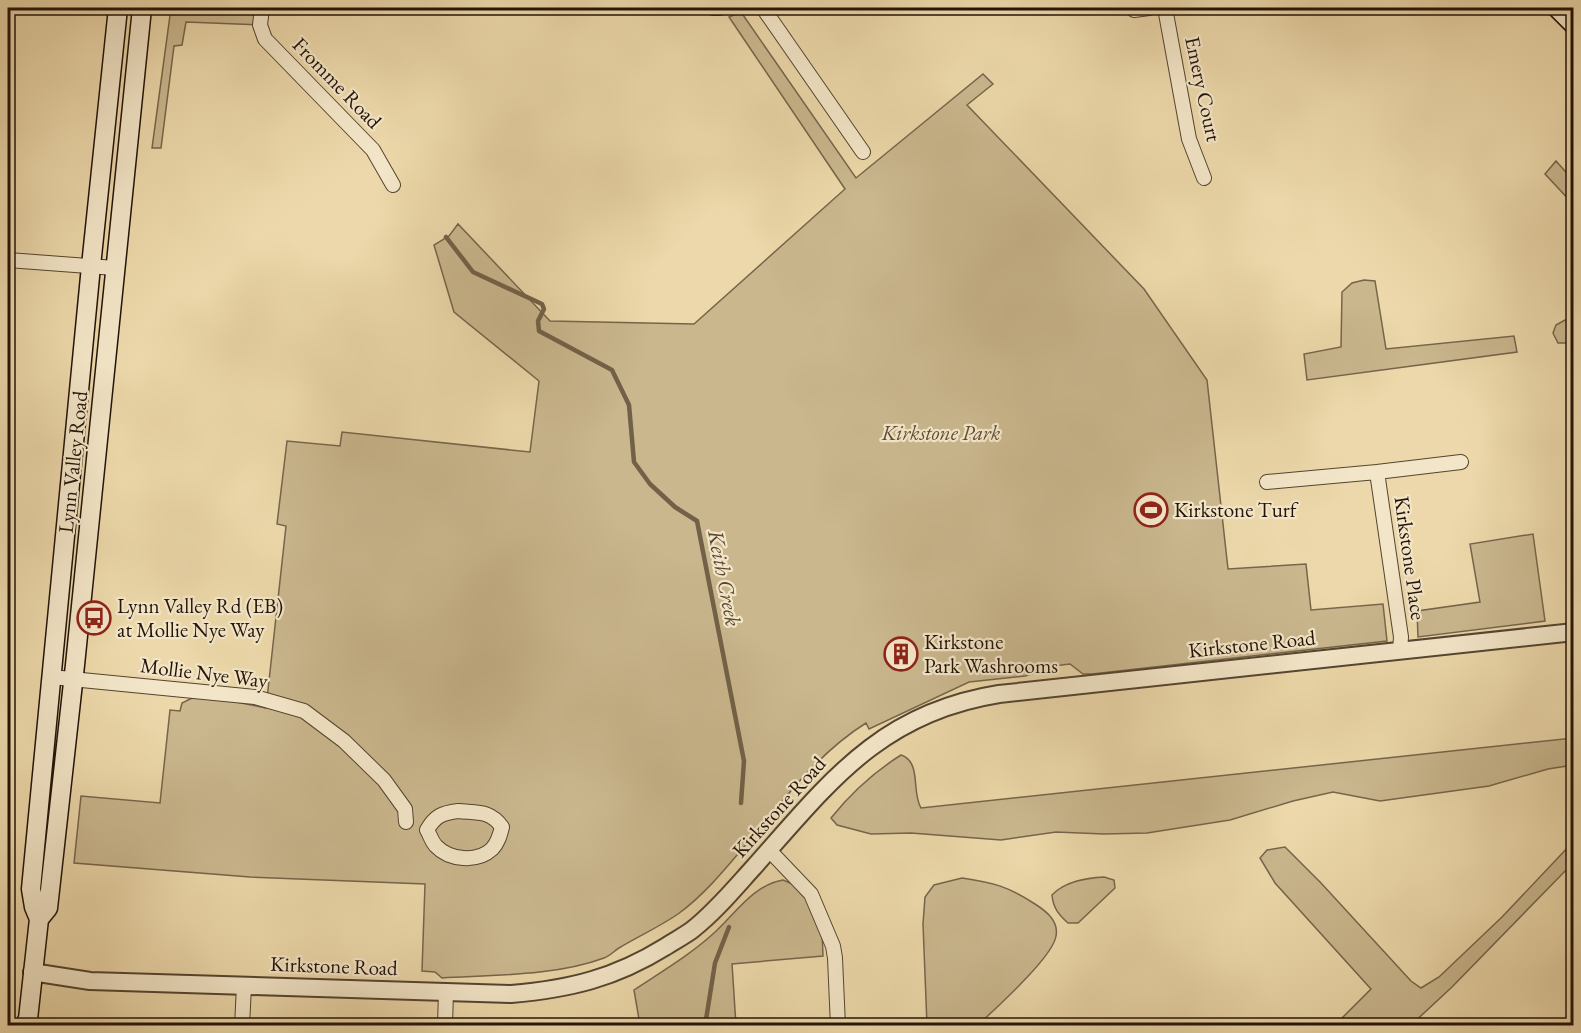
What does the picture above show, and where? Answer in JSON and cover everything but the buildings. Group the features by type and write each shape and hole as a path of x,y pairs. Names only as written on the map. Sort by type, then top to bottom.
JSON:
{"main road":[{"name":"Lynn Valley Road","path":"28,1024 39,919 31,889 118,8"},
{"name":"Lynn Valley Road","path":"39,919 48,908 74,679 142,8"},
{"path":"1557,8 1574,25"}],"street":[{"name":"Fromme Road","path":"262,8 260,25 265,39 373,150 393,185"},
{"path":"713,8 720,8"},
{"path":"763,8 863,152"},
{"path":"1134,10 1149,8"},
{"name":"Emery Court","path":"1165,8 1189,139 1204,178"},
{"path":"8,260 115,268"},
{"name":"Kirkstone Place","path":"1267,482 1461,462"},
{"name":"Kirkstone Place","path":"1377,472 1401,638 1400,651"},
{"name":"Kirkstone Road","path":"32,972 90,981 511,994 570,987 616,973 640,962 692,930 718,906 817,794 863,752 911,723 939,710 999,694 1574,632"},
{"name":"Mollie Nye Way","path":"51,677 255,697 304,711 344,741 384,780 405,809 406,822"},
{"path":"458,811 487,814 496,820 502,827 498,840 492,848 472,857 451,857 434,845 427,830 432,821 443,813 458,811"},
{"path":"769,850 811,894 833,946 838,1026"},
{"path":"242,1026 244,986"},
{"path":"445,1026 446,992"}],"green space":[{"path":"171,8 265,8 263,25 186,22 182,45 174,46 161,148 152,148"},
{"name":"Kirkstone Park","path":"741,12 856,178 983,74 993,84 967,105 1144,289 1207,380 1228,569 1306,564 1311,610 1383,604 1387,641 1092,674 1083,674 1070,664 1036,668 1038,672 1025,676 969,682 869,729 866,723 849,734 819,760 718,877 689,906 606,957 566,968 524,974 442,978 435,972 422,971 425,884 250,877 74,863 81,796 160,803 170,710 180,711 182,703 194,697 222,699 266,708 286,526 277,524 287,441 340,446 342,432 530,452 539,381 454,312 434,245 449,236 458,224 550,321 694,324 845,189 729,17"},
{"path":"1556,161 1573,180 1573,204 1545,174"},
{"path":"1364,280 1375,281 1386,349 1514,336 1517,352 1307,380 1304,354 1341,347 1342,292 1352,283"},
{"path":"1573,318 1573,343 1558,343 1553,333 1556,325"},
{"path":"1533,534 1545,621 1418,637 1417,611 1480,602 1470,544"},
{"path":"1573,738 1573,765 1548,769 1489,786 1380,801 1333,792 1293,801 1230,820 1147,833 1056,832 1001,840 911,833 871,834 837,825 831,818 863,784 901,755 912,764 921,808"},
{"path":"1573,842 1573,865 1410,1026 1335,1025 1371,989 1275,883 1260,858 1267,850 1285,847 1411,981 1421,988 1439,977 1502,917"},
{"path":"1104,877 1114,880 1115,888 1078,923 1068,923 1057,911 1052,895 1069,883"},
{"path":"962,878 1000,886 1025,898 1051,917 1056,926 1056,936 1053,945 1035,969 978,1025 927,1025 923,924 925,897 934,885"},
{"path":"783,880 812,896 822,931 823,956 732,964 736,1025 640,1025 634,990 705,941 754,894 772,883"}],"waterway":[{"name":"Keith Creek","path":"446,237 473,272 542,304 544,309 538,321 539,331 612,370 629,405 634,462 650,484 675,507 697,521 744,761 741,803"},
{"name":"Keith Creek","path":"705,1026 715,963 729,927"}],"place":[{"name":"Kirkstone Turf","path":"1151,510"},
{"name":"Lynn Valley Rd (EB) at Mollie Nye Way","path":"94,618"},
{"name":"Kirkstone Park Washrooms","path":"901,654"}]}
